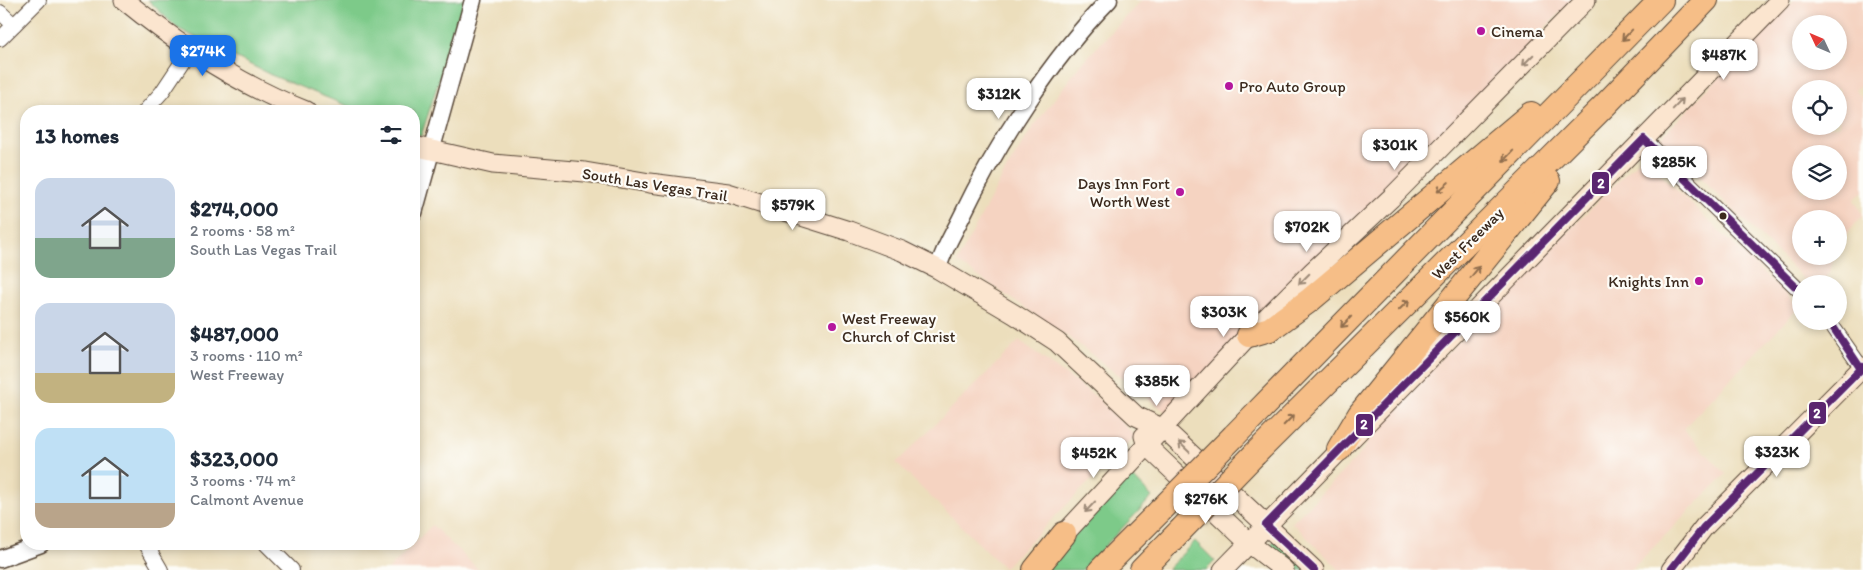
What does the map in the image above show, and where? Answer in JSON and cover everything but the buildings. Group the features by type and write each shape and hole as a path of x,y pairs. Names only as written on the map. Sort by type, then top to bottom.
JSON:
{"highway":[{"name":"West Freeway","path":"1102,570 1661,0"},
{"name":"West Freeway","path":"1142,570 1255,454 1606,104 1706,0"},
{"path":"1249,335 1270,329 1310,300 1533,112 1579,84"},
{"path":"1339,450 1360,414 1551,176 1583,141 1606,104"},
{"path":"1035,570 1064,534"}],"main road":[{"path":"124,0 190,50 245,83 293,105"},
{"path":"1029,570 1164,428 1249,335 1312,272 1391,198 1586,0"},
{"path":"1223,570 1780,0"},
{"name":"South Las Vegas Trail","path":"422,148 493,164 585,172 728,193 849,231 902,252 970,286 1057,342 1136,416 1164,428"},
{"path":"1671,570 1704,527 1862,369"},
{"name":"South Las Vegas Trail","path":"1136,416 1147,446"},
{"path":"1164,428 1314,570"},
{"path":"1147,446 1249,543 1284,570"}],"street":[{"path":"0,39 39,0"},
{"path":"420,164 422,148 473,0"},
{"path":"938,269 974,191 1029,102 1076,38 1109,0"},
{"path":"0,12 14,25"},
{"path":"150,105 162,92 190,50"},
{"path":"1644,139 1792,283"},
{"path":"1835,330 1862,369"},
{"path":"0,559 25,550"},
{"path":"149,550 161,570"},
{"path":"272,550 292,570"}],"shaded area":[{"path":"1142,0 1572,0 1167,413 1077,343 957,262 1003,175 1033,127 1081,64"},
{"path":"1794,0 1863,0 1863,84 1855,90 1863,98 1863,191 1854,200 1863,215 1847,233 1847,210 1792,210 1792,265 1832,265 1828,275 1800,275 1660,138"},
{"path":"1642,157 1792,300 1792,314 1683,429 1726,474 1631,570 1340,570 1292,523 1364,450 1375,425"},
{"path":"1019,341 1099,399 1135,436 1004,568 896,463"},
{"path":"432,525 479,570 388,570 408,550 420,550 420,537"}],"green space":[{"path":"148,0 465,0 421,136 420,105 345,105 271,75 177,28"},
{"path":"1130,474 1152,497 1082,570 1043,570"},
{"path":"1276,539 1306,570 1298,570 1268,547 1273,548 1271,544"},
{"path":"1195,541 1215,561 1206,570 1167,570"}],"transit line":[{"name":"2","path":"1314,570 1266,525 1644,139 1792,283"},
{"name":"2","path":"1835,330 1861,369"},
{"name":"2","path":"1671,570 1704,527 1863,367"}],"place":[{"name":"Cinema","path":"1481,31"},
{"name":"Pro Auto Group","path":"1229,86"},
{"name":"Days Inn Fort Worth West","path":"1180,192"},
{"name":"Knights Inn","path":"1699,281"},
{"name":"West Freeway Church of Christ","path":"832,327"}]}
